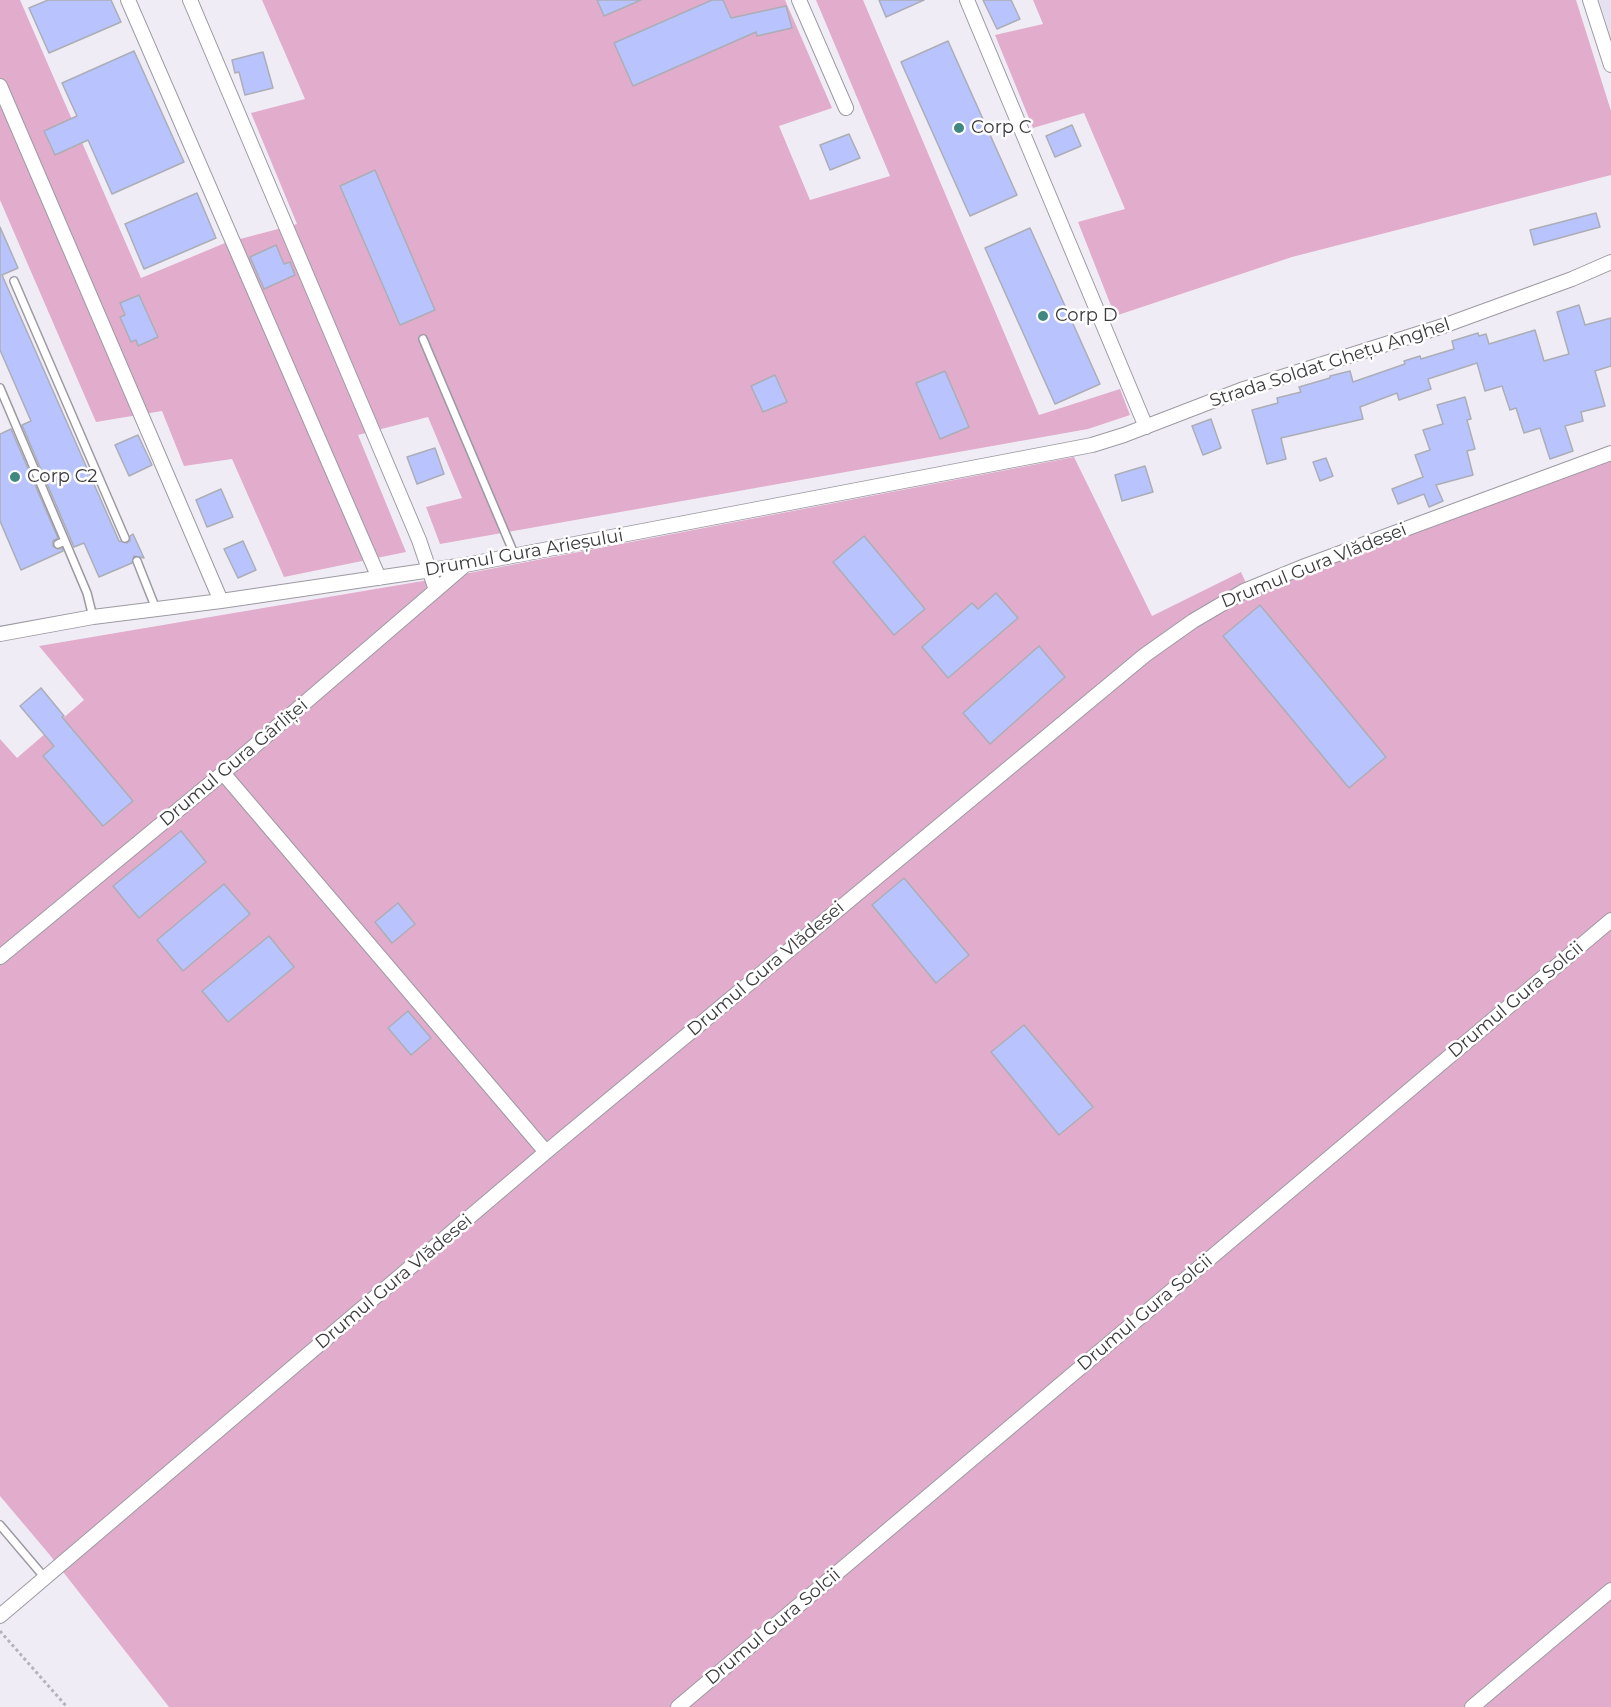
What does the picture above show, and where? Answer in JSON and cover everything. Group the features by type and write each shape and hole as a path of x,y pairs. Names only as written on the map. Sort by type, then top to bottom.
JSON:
{"street":[{"path":"128,0 379,578"},
{"path":"190,0 431,570 436,590"},
{"path":"799,0 846,108"},
{"path":"967,0 1146,427"},
{"path":"1590,0 1611,65"},
{"path":"0,86 221,601"},
{"name":"Strada Soldat Ghețu Anghel","path":"1046,455 1108,440 1241,390 1443,326 1572,279 1611,262"},
{"name":"Drumul Gura Vlădesei","path":"0,1616 546,1152 1145,655 1193,621 1244,591 1305,566 1611,453"},
{"name":"Drumul Gura Arieșului","path":"0,634 93,617 221,601 465,565 1046,455"},
{"name":"Drumul Gura Gârliței","path":"0,957 223,773 465,565"},
{"path":"223,773 546,1152"},
{"name":"Drumul Gura Solcii","path":"678,1707 1611,920"},
{"path":"1472,1707 1611,1590"}],"lane":[{"path":"14,281 125,538"},
{"path":"423,339 514,556"},
{"path":"0,388 4,406 62,543 87,593 93,617"},
{"path":"136,561 156,609"},
{"path":"0,1525 45,1578"}],"path":[{"path":"0,1631 67,1707"}],"shaded area":[{"path":"0,0 20,0 141,278 225,243 297,224 251,113 305,99 262,0 785,0 832,108 779,126 810,200 890,176 816,0 863,0 1039,415 1120,389 1130,415 1088,429 440,544 426,507 462,498 428,417 358,435 406,552 284,577 232,459 184,466 162,411 96,422 0,200"},
{"path":"1033,0 1576,0 1611,111 1611,175 1292,257 1115,316 1078,222 1125,209 1084,113 1033,128 995,35 1043,24"},
{"path":"1599,0 1611,0 1611,38"},
{"path":"1074,457 1152,616 1241,572 1246,583 1354,539 1359,553 1611,459 1611,1707 169,1707 49,1554 0,1496 0,739 17,758 84,700 39,646 464,574"}],"building":[{"path":"48,0 111,0 121,22 49,53 29,8"},
{"path":"597,0 641,0 604,16"},
{"path":"712,0 723,0 731,18 786,6 792,28 757,36 756,32 633,86 614,43"},
{"path":"879,0 924,0 886,17"},
{"path":"983,0 1011,0 1020,19 997,29"},
{"name":"Corp C","path":"948,41 1017,195 970,216 901,62"},
{"path":"134,51 184,162 112,194 88,140 55,155 44,131 77,116 62,83"},
{"path":"263,52 273,88 245,95 239,72 235,73 232,60"},
{"path":"1072,125 1081,146 1055,157 1046,136"},
{"path":"849,134 860,158 830,170 820,145"},
{"path":"375,170 435,310 400,325 340,186"},
{"path":"197,193 216,238 144,269 125,224"},
{"path":"1596,213 1600,227 1534,245 1530,230"},
{"path":"0,227 18,268 2,275 119,541 127,543 133,534 144,558 134,556 132,563 99,577 84,543 74,547 22,425 31,421 0,350"},
{"name":"Corp D","path":"1030,228 1100,384 1055,404 985,248"},
{"path":"276,245 284,264 290,262 295,275 264,289 250,257"},
{"path":"139,295 158,337 138,346 136,340 131,342 120,317 125,315 120,303"},
{"path":"1579,305 1585,325 1611,318 1611,366 1595,371 1605,406 1581,412 1583,421 1565,426 1573,451 1550,459 1540,428 1524,433 1516,408 1510,410 1502,386 1485,391 1477,363 1428,379 1431,389 1399,400 1397,393 1360,407 1363,419 1281,438 1286,459 1267,464 1252,410 1278,403 1277,398 1301,392 1299,387 1330,378 1330,376 1350,371 1353,382 1405,364 1404,361 1420,356 1421,359 1454,349 1452,341 1478,333 1479,336 1486,334 1489,344 1535,330 1544,361 1569,354 1557,312"},
{"path":"945,371 969,427 940,439 916,383"},
{"path":"775,375 787,402 763,412 751,386"},
{"path":"1465,397 1471,419 1467,420 1475,449 1467,451 1473,475 1436,485 1443,501 1429,507 1424,494 1398,504 1392,489 1423,477 1415,455 1430,450 1423,430 1443,424 1437,405"},
{"path":"1211,419 1221,448 1203,455 1192,426"},
{"name":"Corp C2","path":"11,429 58,538 53,541 53,546 57,549 62,548 63,551 21,570 0,521 0,434"},
{"path":"138,435 152,465 129,476 115,445"},
{"path":"435,448 444,474 417,484 407,457"},
{"path":"1326,458 1333,476 1320,481 1313,462"},
{"path":"1145,466 1153,492 1122,501 1115,475"},
{"path":"221,489 233,517 207,527 196,500"},
{"path":"864,536 925,609 894,635 833,562"},
{"path":"243,541 256,570 238,578 224,549"},
{"path":"996,593 1018,618 948,678 922,647 972,603 978,609"},
{"path":"1260,605 1386,757 1349,788 1223,636"},
{"path":"1039,646 1065,677 990,744 963,713"},
{"path":"41,688 64,716 62,717 133,801 103,826 43,756 54,746 20,706"},
{"path":"181,831 206,862 139,918 113,886"},
{"path":"904,878 969,955 936,983 872,905"},
{"path":"224,884 250,914 183,971 157,940"},
{"path":"398,903 415,924 392,943 375,922"},
{"path":"269,936 294,967 228,1022 202,991"},
{"path":"408,1011 431,1038 411,1055 388,1028"},
{"path":"1024,1025 1093,1107 1059,1135 991,1052"}],"place":[{"name":"Corp C","path":"959,128"},
{"name":"Corp D","path":"1043,316"},
{"name":"Corp C2","path":"15,477"}]}
